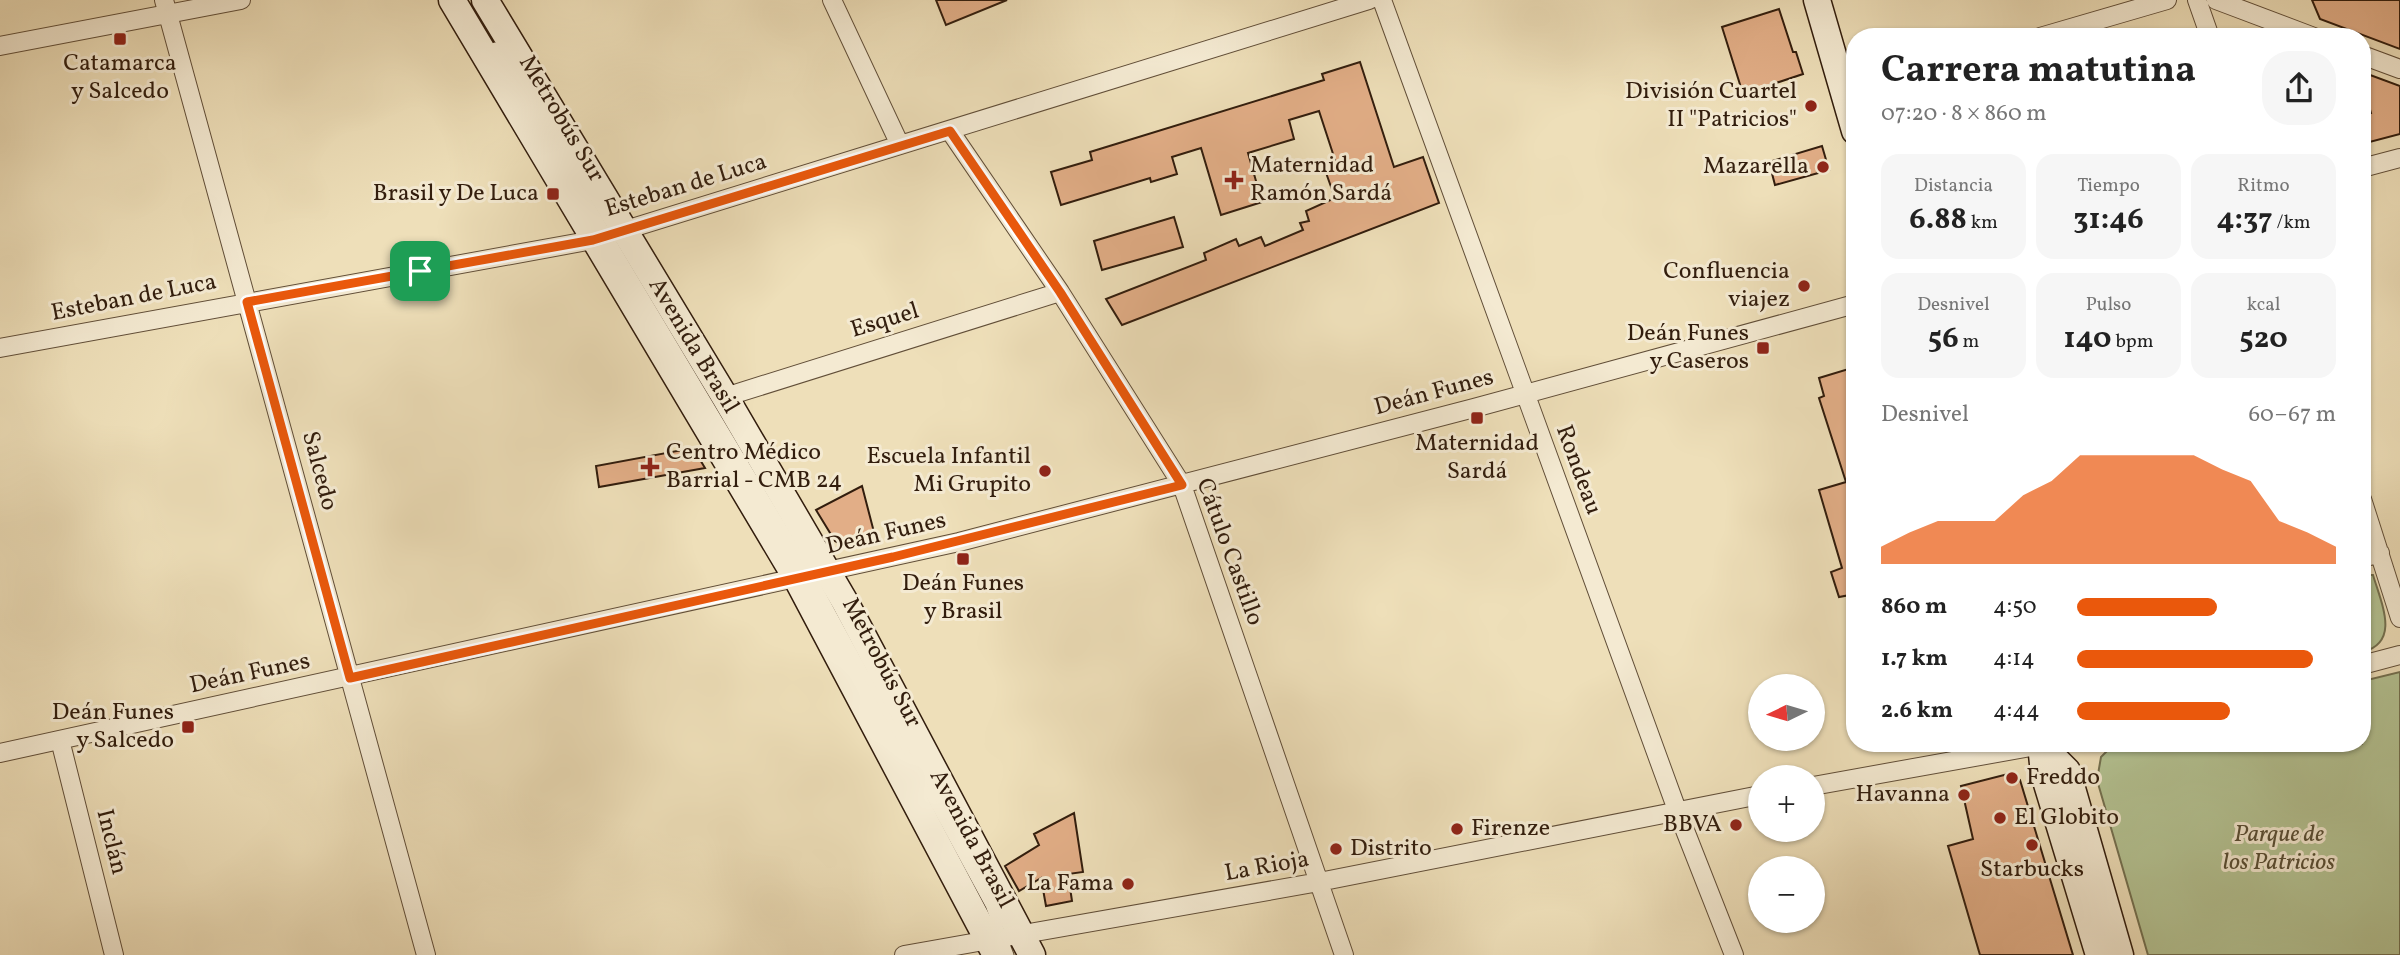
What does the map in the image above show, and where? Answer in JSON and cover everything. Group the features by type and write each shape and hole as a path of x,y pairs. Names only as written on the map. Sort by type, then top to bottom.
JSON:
{"main road":[{"name":"Avenida Brasil","path":"452,0 608,235 725,397 812,576 1008,946"},
{"name":"Avenida Brasil","path":"485,0 608,235 812,576"},
{"path":"1817,0 1846,82"},
{"path":"2043,752 2044,774 2099,955"},
{"path":"2050,752 2067,771 2120,955"}],"street":[{"path":"0,46 166,7 241,0"},
{"path":"832,0 900,145"},
{"name":"Esteban de Luca","path":"0,348 608,235 1369,0"},
{"name":"Rondeau","path":"1382,0 1677,810 1734,955"},
{"path":"2071,28 2166,0"},
{"path":"2197,0 2207,28"},
{"path":"2216,0 2290,28"},
{"name":"Salcedo","path":"166,7 426,955"},
{"path":"2371,58 2400,69"},
{"name":"Cátulo Castillo","path":"950,131 1060,292 1182,485 1344,955"},
{"path":"2371,166 2400,158"},
{"name":"Esquel","path":"725,397 1060,292"},
{"name":"Deán Funes","path":"0,753 959,542 1182,485 1846,306"},
{"path":"2371,526 2400,618"},
{"path":"2371,556 2380,553"},
{"path":"2371,663 2400,655"},
{"name":"Inclán","path":"60,740 114,955"},
{"path":"1825,784 1999,752"},
{"name":"La Rioja","path":"904,955 1008,946 1677,810 1748,798"}],"lane":[{"name":"Metrobús Sur","path":"488,35 608,235"}],"green space":[{"path":"2371,575 2384,610 2385,621 2385,631 2371,648"},
{"name":"Parque de los Patricios","path":"2400,672 2400,955 2148,955 2097,780 2101,757 2106,752 2371,752 2371,679"}],"building":[{"path":"936,0 1007,0 946,25"},
{"path":"2312,0 2400,0 2400,49 2371,38 2371,28 2344,28 2320,19"},
{"path":"1779,9 1803,74 1743,94 1722,27"},
{"path":"1360,62 1394,167 1423,157 1439,203 1122,325 1106,299 1206,260 1204,253 1236,239 1239,246 1261,237 1265,246 1303,230 1300,223 1309,221 1306,211 1335,198 1325,170 1337,166 1319,111 1289,120 1294,139 1248,153 1262,202 1221,215 1201,148 1172,157 1177,174 1151,182 1150,178 1061,205 1051,172 1092,160 1090,152 1324,80 1322,74"},
{"path":"2371,75 2400,86 2400,134 2371,142"},
{"path":"1822,146 1829,170 1775,185 1769,162"},
{"path":"1174,217 1183,247 1102,270 1094,241"},
{"path":"1846,370 1846,482 1819,398 1824,396 1819,378"},
{"name":"Centro Médico Barrial - CMB 24","path":"693,448 705,468 599,487 596,466"},
{"path":"1846,482 1846,596 1839,597 1831,572 1842,568 1819,490"},
{"path":"862,486 875,536 842,545 835,541 816,510"},
{"path":"2008,774 2015,775 2020,780 2073,955 1980,955 1948,846 1973,839 1961,786"},
{"path":"1074,813 1083,872 1068,874 1072,901 1046,906 1041,878 1019,891 1005,866 1039,845 1034,834"}],"place":[{"name":"Catamarca y Salcedo","path":"120,39"},
{"name":"División Cuartel II \"Patricios\"","path":"1811,106"},
{"name":"Mazarella","path":"1823,167"},
{"name":"Maternidad Ramón Sardá","path":"1234,180"},
{"name":"Brasil y De Luca","path":"553,194"},
{"name":"Confluencia viajez","path":"1804,286"},
{"name":"Deán Funes y Caseros","path":"1763,348"},
{"name":"Maternidad Sardá","path":"1477,418"},
{"name":"Centro Médico Barrial - CMB 24","path":"650,467"},
{"name":"Escuela Infantil Mi Grupito","path":"1045,471"},
{"name":"Deán Funes y Brasil","path":"963,559"},
{"name":"Deán Funes y Salcedo","path":"188,727"},
{"name":"Freddo","path":"2012,778"},
{"name":"Havanna","path":"1964,795"},
{"name":"El Globito","path":"2000,818"},
{"name":"BBVA","path":"1736,825"},
{"name":"Firenze","path":"1457,829"},
{"name":"Starbucks","path":"2032,845"},
{"name":"Distrito","path":"1336,849"},
{"name":"La Fama","path":"1128,884"}],"route":[{"path":"950,131 1060,292 1182,485 959,542 350,678 247,302 420,271 593,240 950,131"}]}
